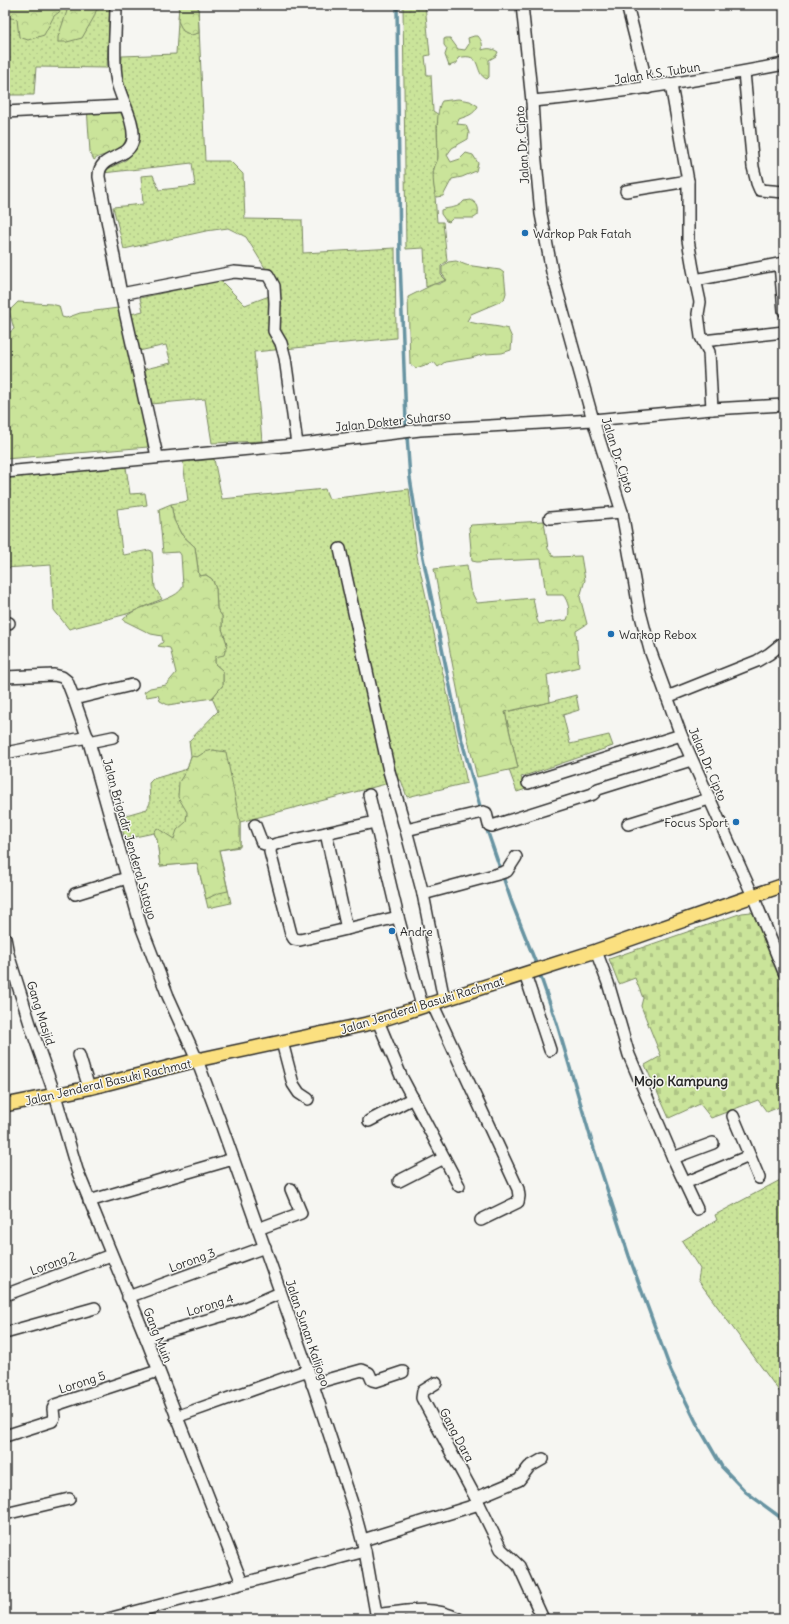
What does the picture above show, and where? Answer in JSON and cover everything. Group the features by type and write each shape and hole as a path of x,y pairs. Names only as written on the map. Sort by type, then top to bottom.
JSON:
{"main road":[{"name":"Jalan Jenderal Basuki Rachmat","path":"5,1105 89,1088 197,1060 378,1021 596,951 784,886"}],"street":[{"path":"116,5 117,82 132,128 133,139 129,148 123,153 102,164 99,170 121,294 157,456"},
{"name":"Jalan Dr. Cipto","path":"522,5 532,101 541,214 546,243 552,272 593,420 622,512 639,608 650,650 691,760 753,896 784,972"},
{"path":"627,5 648,88"},
{"name":"Jalan K.S. Tubun","path":"532,101 594,96 671,85 784,64"},
{"path":"744,72 753,167 757,183 760,190 784,192"},
{"path":"671,85 688,181 688,240 700,302 698,314 701,337 709,352 712,409"},
{"path":"5,112 124,106"},
{"path":"626,191 688,181"},
{"path":"695,280 782,264 784,311"},
{"path":"121,294 234,272 268,275 274,286 274,331 281,342 285,358 297,444"},
{"path":"703,341 784,332"},
{"name":"Jalan Dokter Suharso","path":"5,472 157,456 297,444 420,430 593,420 712,409 784,406"},
{"path":"550,518 622,512"},
{"path":"340,549 390,771 422,894 433,1003"},
{"path":"667,697 757,661 784,642"},
{"name":"Jalan Brigadir Jenderal Sutoyo","path":"5,677 54,675 62,677 67,681 88,740 141,926 165,989 197,1060"},
{"path":"74,699 132,684"},
{"path":"528,783 681,735"},
{"path":"5,753 113,737"},
{"path":"406,830 479,813 486,813 489,825 492,826 593,794 598,789 691,760"},
{"path":"369,795 398,917 433,1003 515,1180 520,1196 518,1202 481,1220"},
{"path":"628,824 709,799"},
{"path":"255,825 262,842 271,846 326,832 375,822"},
{"path":"326,832 347,929"},
{"path":"271,846 270,852 291,934 294,940 300,940 398,917"},
{"path":"422,894 502,872 516,857"},
{"path":"75,894 127,878"},
{"name":"Gang Masjid","path":"5,938 8,954 55,1095"},
{"path":"596,951 608,983 629,1055 673,1158 697,1209"},
{"path":"526,974 550,1050"},
{"path":"378,1021 401,1076 459,1186"},
{"path":"282,1042 293,1084 299,1093 308,1099"},
{"path":"79,1056 89,1088"},
{"name":"Jalan Sunan Kalijogo","path":"197,1060 265,1246 354,1506 364,1546 377,1617"},
{"name":"Gang Muin","path":"55,1095 77,1170 146,1338 242,1583"},
{"path":"369,1121 412,1098"},
{"path":"733,1116 758,1178"},
{"path":"673,1158 713,1143"},
{"path":"685,1183 749,1156"},
{"path":"399,1181 444,1158"},
{"path":"89,1201 234,1159"},
{"path":"258,1230 301,1212 292,1189"},
{"name":"Lorong 3","path":"128,1297 265,1246"},
{"name":"Lorong 2","path":"5,1294 111,1255"},
{"name":"Lorong 4","path":"146,1338 238,1311 280,1293"},
{"path":"5,1333 95,1308"},
{"path":"176,1417 308,1370"},
{"path":"312,1384 362,1370 369,1372 372,1380 376,1381 403,1372"},
{"name":"Lorong 5","path":"5,1436 52,1421 54,1418 53,1409 55,1405 158,1371"},
{"name":"Gang Dara","path":"436,1382 423,1391 422,1398 501,1549 519,1566 543,1619"},
{"path":"108,1619 127,1616 364,1546 477,1501 518,1480 529,1467 543,1459"},
{"path":"5,1514 69,1499"},
{"path":"377,1617 425,1609 438,1611 458,1619"}],"green space":[{"path":"5,5 110,5 107,68 36,67 34,95 5,95"},
{"path":"5,5 98,5 94,17 82,38 67,42 58,42 58,37 67,11 63,9 54,16 44,35 28,40 19,37 17,19 5,17"},
{"path":"179,5 198,5 205,161 230,161 243,174 245,219 302,220 303,253 395,248 396,338 254,352 262,441 212,443 205,399 151,404 145,369 171,363 166,345 139,351 131,314 143,311 140,298 216,281 222,282 245,305 280,292 246,237 228,228 206,231 124,249 113,207 143,204 141,176 153,175 159,190 195,186 192,163 103,173 128,158 135,147 136,127 121,73 122,56 176,54"},
{"path":"179,5 198,5 199,33 191,35 183,31 178,21"},
{"path":"403,5 425,5 430,55 425,56 427,75 431,75 433,111 439,115 437,125 438,159 433,170 437,222 443,222 447,261 441,266 441,275 446,280 426,287 424,248 406,249"},
{"path":"478,36 480,39 482,50 490,49 498,52 496,56 489,60 489,77 487,79 480,73 475,60 472,58 458,58 457,63 449,66 445,55 447,49 444,45 444,39 450,38 458,49 465,50 469,44 468,38"},
{"path":"458,99 470,101 478,106 472,113 459,119 457,124 466,125 469,133 468,139 452,148 447,155 451,162 460,159 466,153 473,155 478,163 476,171 462,177 452,179 443,196 436,197 433,176 434,167 438,158 438,112 442,101"},
{"path":"87,107 120,108 126,118 128,128 126,139 122,148 114,153 101,156 94,160 90,152"},
{"path":"471,200 477,204 478,208 478,215 474,218 453,218 449,222 446,221 441,214 441,210 456,207 464,201"},
{"path":"456,261 466,265 500,270 504,273 506,293 504,300 471,314 467,321 508,329 512,338 511,350 502,353 485,354 445,362 438,367 434,362 416,368 410,364 408,297 434,284 439,284 447,280 442,274 442,267 448,262"},
{"path":"18,302 51,304 59,306 62,317 66,318 80,313 118,308 143,414 148,447 5,459 5,336 14,329 9,311"},
{"path":"214,459 222,499 325,489 329,499 409,489 417,556 467,783 407,797 401,780 240,822 240,847 219,850 231,903 208,908 197,863 160,866 157,839 154,833 125,839 119,817 147,809 150,803 149,783 153,779 187,769 191,756 189,741 218,711 212,698 223,685 223,671 215,664 215,657 227,644 222,629 222,616 217,609 216,589 212,579 206,575 199,576 195,547 181,534 174,520 171,504 188,501 183,462"},
{"path":"126,467 130,494 145,493 147,505 117,509 122,552 124,555 149,550 152,551 155,588 162,599 127,614 69,629 54,610 51,565 5,568 5,477"},
{"path":"171,504 174,520 181,534 195,547 199,576 206,575 212,579 216,589 217,609 222,616 222,629 227,644 224,655 215,657 215,664 223,671 223,685 212,698 168,705 160,701 158,695 147,697 144,692 150,688 166,685 176,673 170,648 158,646 163,642 162,636 151,634 123,620 136,610 173,596 183,586 181,555 179,552 163,553 159,509"},
{"path":"544,521 548,549 554,557 581,556 585,580 580,597 587,624 576,631 579,667 547,675 550,702 505,712 518,768 477,777 463,719 434,569 467,565 470,589 477,603 533,598 539,624 567,620 569,613 568,606 563,595 546,595 541,559 472,561 469,527 471,525"},
{"path":"576,695 579,710 563,715 570,744 609,735 613,746 521,777 526,789 517,792 509,770 518,767 505,712"},
{"path":"213,750 226,752 240,822 240,846 219,850 228,891 206,899 197,863 160,866 157,839 154,833 157,828 174,839 177,830 186,822 187,812 178,797 179,782 187,769 191,756 197,757 205,752"},
{"path":"751,912 756,917 784,985 784,1105 767,1112 758,1100 711,1118 700,1104 669,1118 645,1065 661,1056 641,1006 643,998 635,978 619,984 609,959 742,913"},
{"path":"784,1178 784,1398 698,1280 700,1269 682,1241 717,1220 715,1215"}],"waterway":[{"path":"397,5 400,260 406,422 410,478 422,553 460,734 481,810"},
{"path":"486,827 512,903 537,966"},
{"path":"539,972 557,1024 594,1149 629,1256 671,1371 696,1422 722,1467 746,1492 784,1520"}],"place":[{"name":"Warkop Pak Fatah","path":"525,233"},
{"name":"Warkop Rebox","path":"611,634"},
{"name":"Focus Sport","path":"736,822"},
{"name":"Andre","path":"392,931"}],"district":[{"name":"Mojo Kampung","path":"681,1081"}]}
